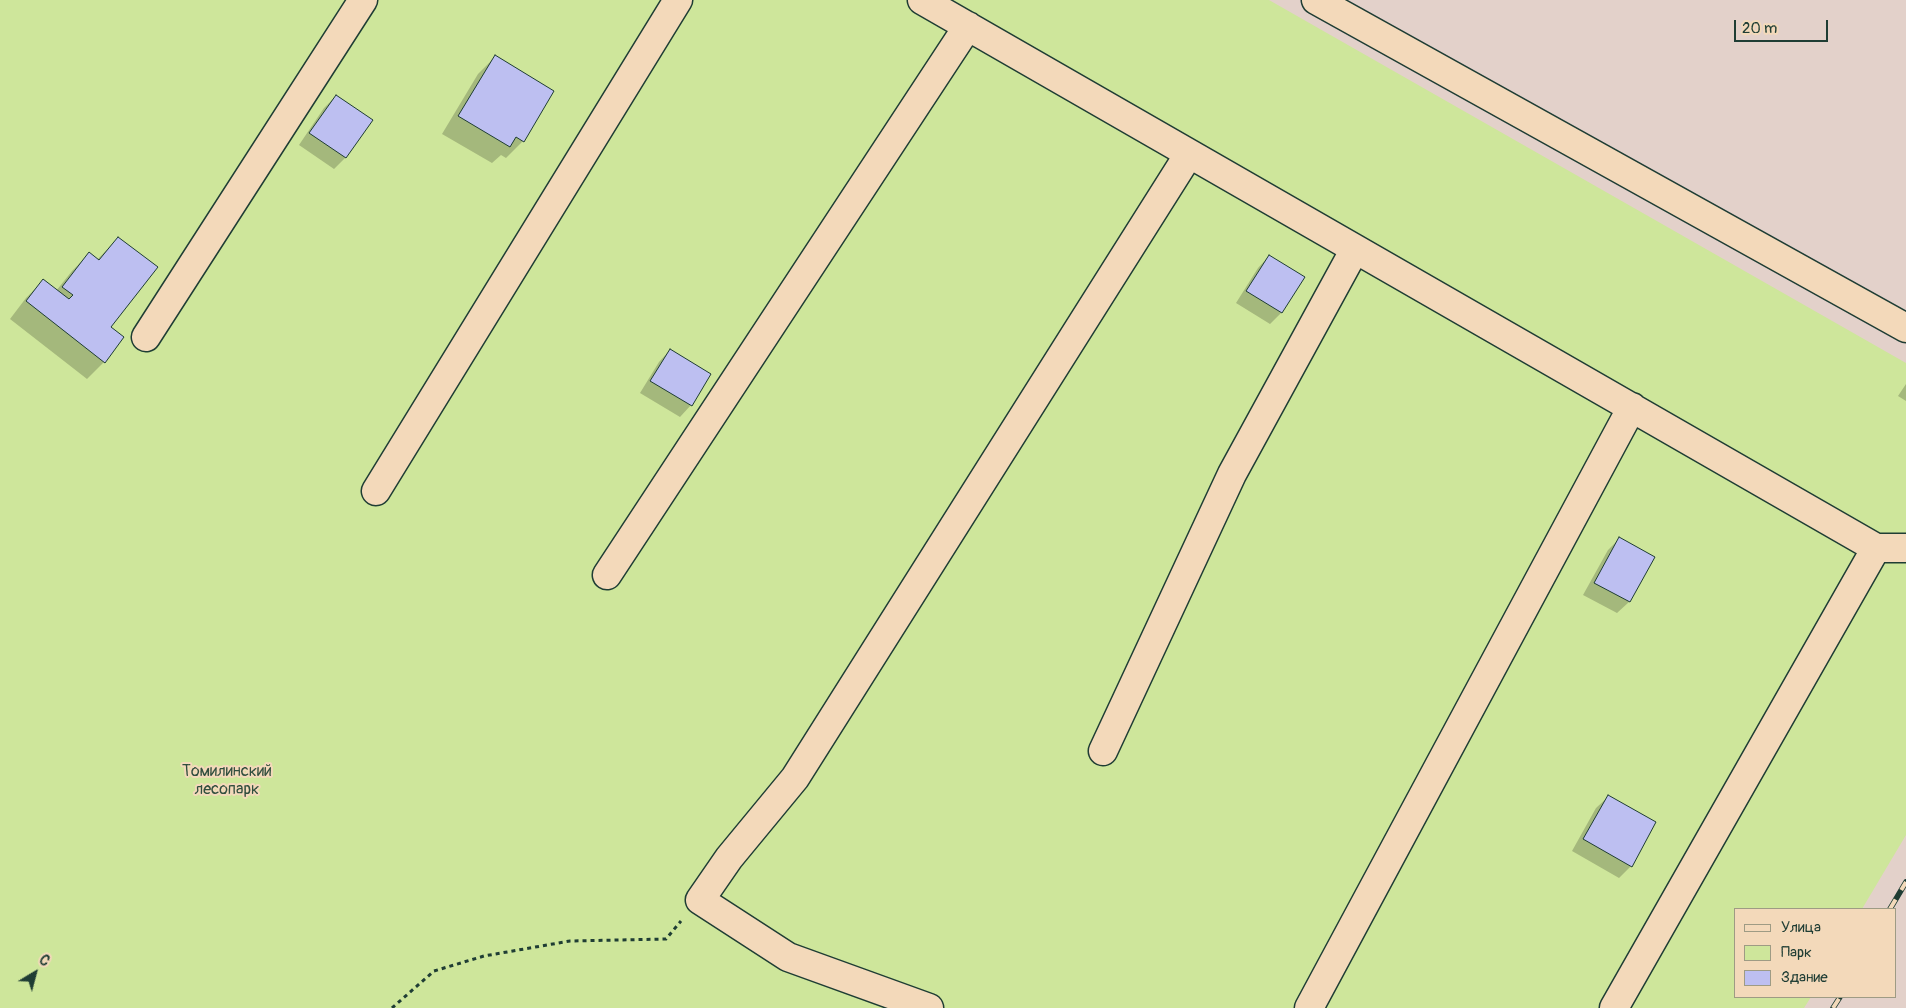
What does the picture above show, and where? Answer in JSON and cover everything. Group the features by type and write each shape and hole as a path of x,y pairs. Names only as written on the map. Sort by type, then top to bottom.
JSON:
{"street":[{"path":"146,337 363,0"},
{"path":"376,491 678,0"},
{"path":"922,0 1876,548 1906,548"},
{"path":"1316,0 1906,328"},
{"path":"607,574 968,26"},
{"path":"929,1008 788,956 700,900 729,858 794,778 1189,154"},
{"path":"1103,751 1232,474 1355,249"},
{"path":"1309,1008 1632,407"},
{"path":"1614,1008 1876,548"}],"path":[{"path":"392,1008 434,971 484,956 570,941 666,939 700,900"}],"green space":[{"name":"Томилинский лесопарк","path":"0,0 1269,0 1906,363 1906,835 1863,908 1734,908 1734,998 1810,998 1804,1008 0,1008"}],"building":[{"path":"495,55 554,91 524,142 516,137 510,147 458,116"},
{"path":"336,95 373,120 346,158 309,133"},
{"path":"118,237 158,267 111,327 124,337 105,363 26,301 43,279 69,299 73,295 62,287 89,252 99,260"},
{"path":"1269,255 1305,277 1282,313 1246,291"},
{"path":"670,349 711,374 692,406 650,381"},
{"path":"1619,537 1655,557 1630,602 1594,583"},
{"path":"1608,795 1656,822 1632,867 1583,839"}],"railway":[{"path":"1891,908 1906,882"},
{"path":"1833,1008 1839,998"}]}
